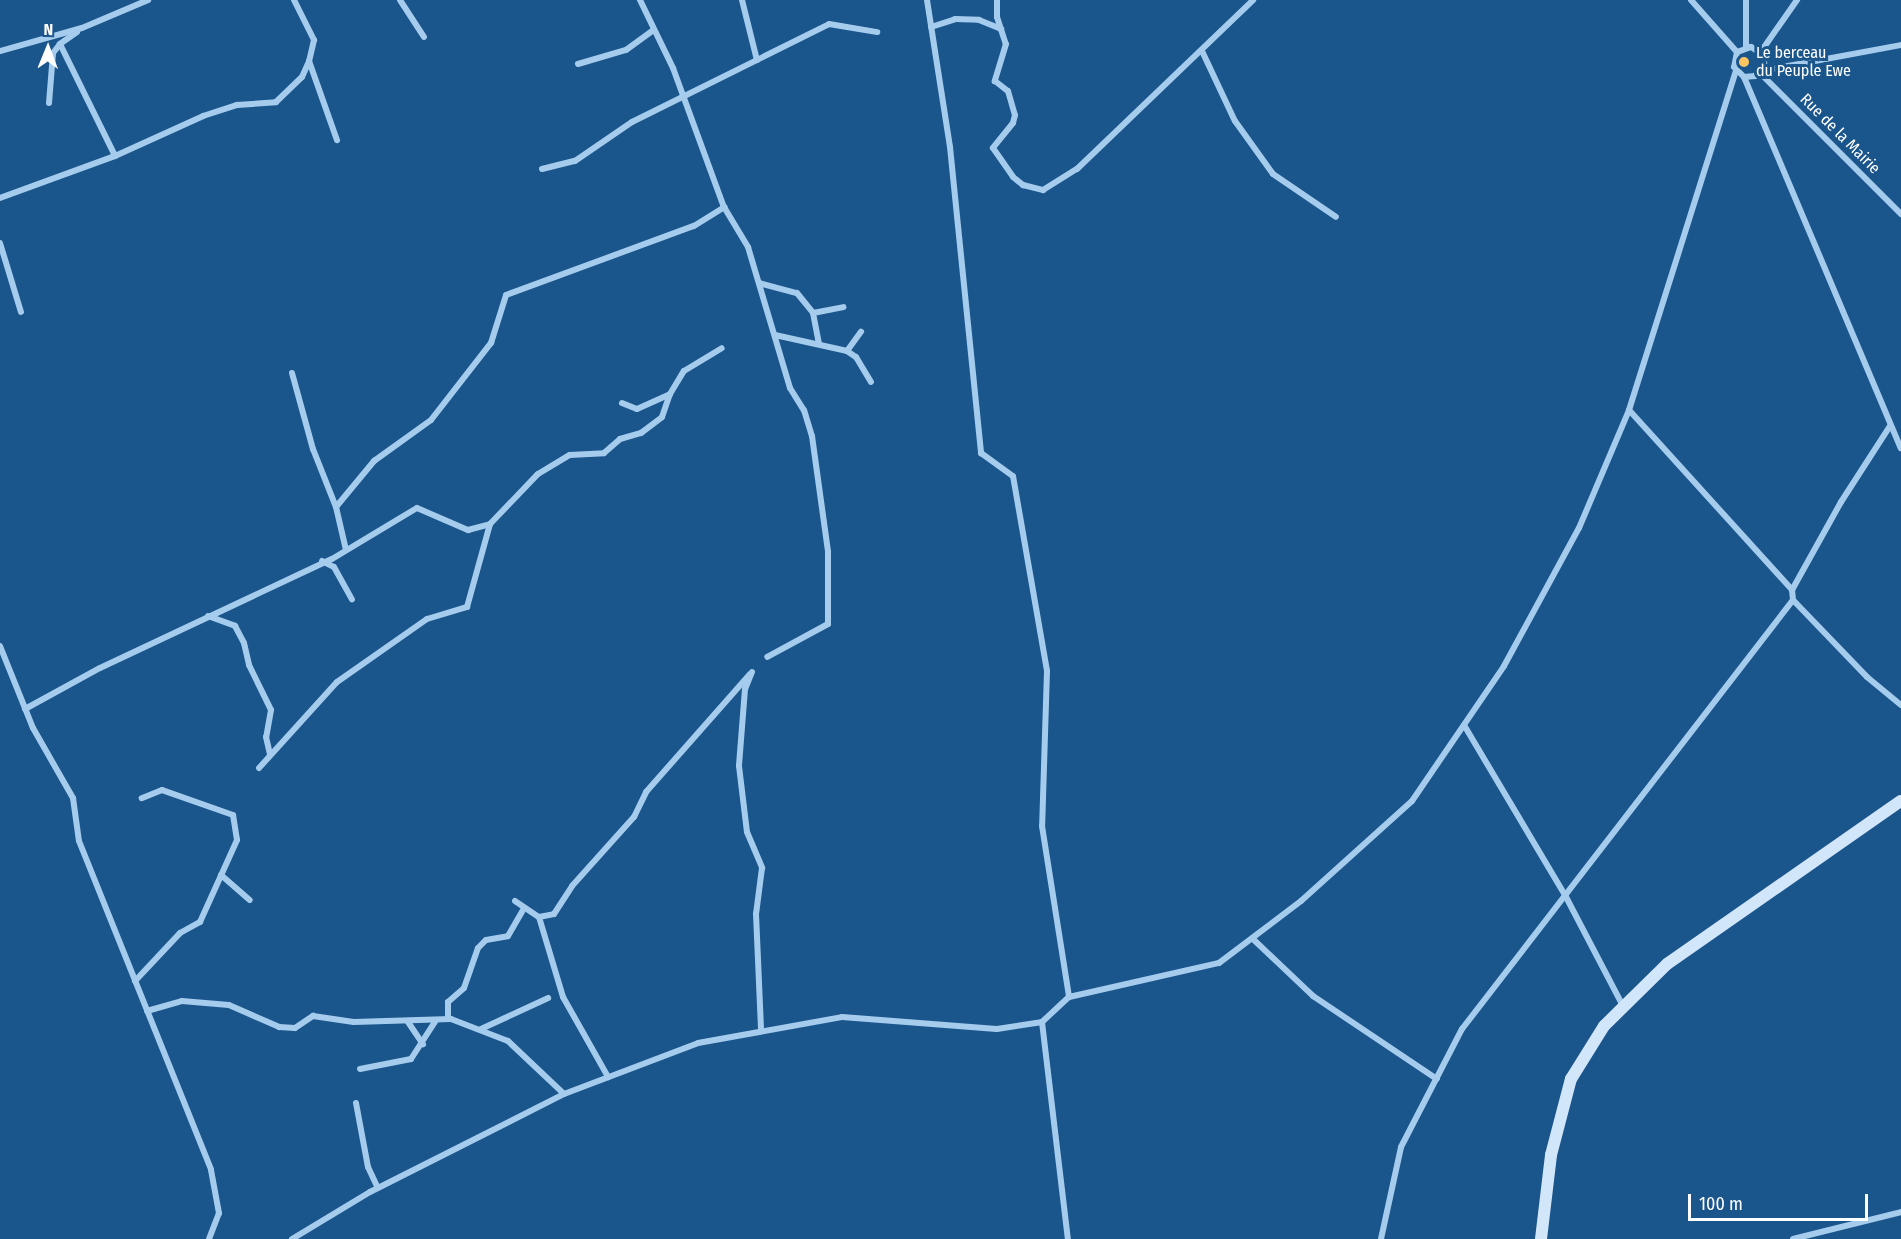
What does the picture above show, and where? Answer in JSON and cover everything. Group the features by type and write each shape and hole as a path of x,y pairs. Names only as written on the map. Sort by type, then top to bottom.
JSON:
{"street":[{"path":"0,51 82,28 148,0"},
{"path":"0,198 115,156 203,116 237,105 276,102 302,77 314,40 294,0"},
{"path":"400,0 424,37"},
{"path":"640,0 684,97 724,207 748,247 790,388 804,410 812,436 828,552 828,624 767,657"},
{"path":"742,0 758,60"},
{"path":"927,0 950,147 981,453 1013,476 1047,671 1042,826 1068,997"},
{"path":"997,0 1000,29 1006,44 995,81 1008,91 1015,115 993,148 1013,177 1023,185 1043,190 1077,169 1253,0"},
{"path":"1691,0 1737,52"},
{"path":"1746,0 1746,47"},
{"path":"1760,71 1760,53 1797,0"},
{"path":"931,27 967,20 1000,29"},
{"path":"542,169 575,161 632,122 829,24 877,32"},
{"path":"49,103 53,53 60,44 82,28"},
{"path":"579,64 626,50 654,30"},
{"path":"60,44 115,156"},
{"path":"1744,76 1760,71 1901,45"},
{"path":"292,1239 378,1188 564,1094 698,1043 761,1029 842,1017 997,1029 1042,1022 1068,997 1203,969 1253,939 1412,801 1504,666 1579,528 1629,410 1736,71 1733,62 1737,52 1746,47"},
{"path":"1746,47 1760,53"},
{"path":"1202,51 1235,121 1273,174 1336,217"},
{"path":"309,61 337,140"},
{"path":"1736,71 1744,76 1901,448"},
{"name":"Rue de la Mairie","path":"1760,71 1901,214"},
{"path":"336,507 374,461 431,420 491,343 506,295 694,226 724,207"},
{"path":"0,243 21,312"},
{"path":"759,283 797,293 813,313 819,342"},
{"path":"813,313 843,307"},
{"path":"847,351 861,332"},
{"path":"775,335 819,342 847,351 856,357 870,382"},
{"path":"260,768 337,682 427,619 467,607 490,524 538,474 570,454 604,453 620,438 641,433 662,417 670,394 684,371 722,348"},
{"path":"292,373 313,449 336,507 346,549"},
{"path":"622,403 637,409 670,394"},
{"path":"1629,410 1792,590"},
{"path":"1381,1239 1401,1148 1462,1029 1792,600 1792,590 1841,502 1890,426"},
{"path":"25,709 207,616 346,549 417,508 468,530 490,524"},
{"path":"321,561 334,567 352,599"},
{"path":"1792,600 1868,677 1901,705"},
{"path":"207,616 234,626 244,643 249,665 271,710 266,737 270,756"},
{"path":"0,646 25,709 74,798 79,841 211,1170 219,1213 209,1239"},
{"path":"514,901 523,909 539,917 554,914 572,886 634,817 646,792 752,672 745,689 739,766 747,832 762,868 756,914 761,1029"},
{"path":"1464,725 1565,895 1624,1007"},
{"path":"135,981 180,933 200,922 237,840 233,815 162,790 142,798"},
{"path":"1541,1239 1551,1155 1571,1079 1604,1026 1667,963 1901,801"},
{"path":"221,875 250,900"},
{"path":"448,1019 448,1002 464,988 478,948 486,940 508,936 523,909"},
{"path":"539,917 563,997 608,1077"},
{"path":"1253,939 1313,996 1437,1079"},
{"path":"481,1029 548,998"},
{"path":"147,1011 182,1001 229,1005 279,1027 296,1028 313,1016 354,1022 448,1019 481,1029 508,1041 564,1094"},
{"path":"360,1069 411,1059 423,1044 436,1020"},
{"path":"408,1022 423,1044"},
{"path":"1042,1022 1068,1239"},
{"path":"356,1103 368,1167 378,1188"},
{"path":"1793,1239 1901,1212"}],"place":[{"name":"Le berceau du Peuple Ewe","path":"1744,62"}]}
